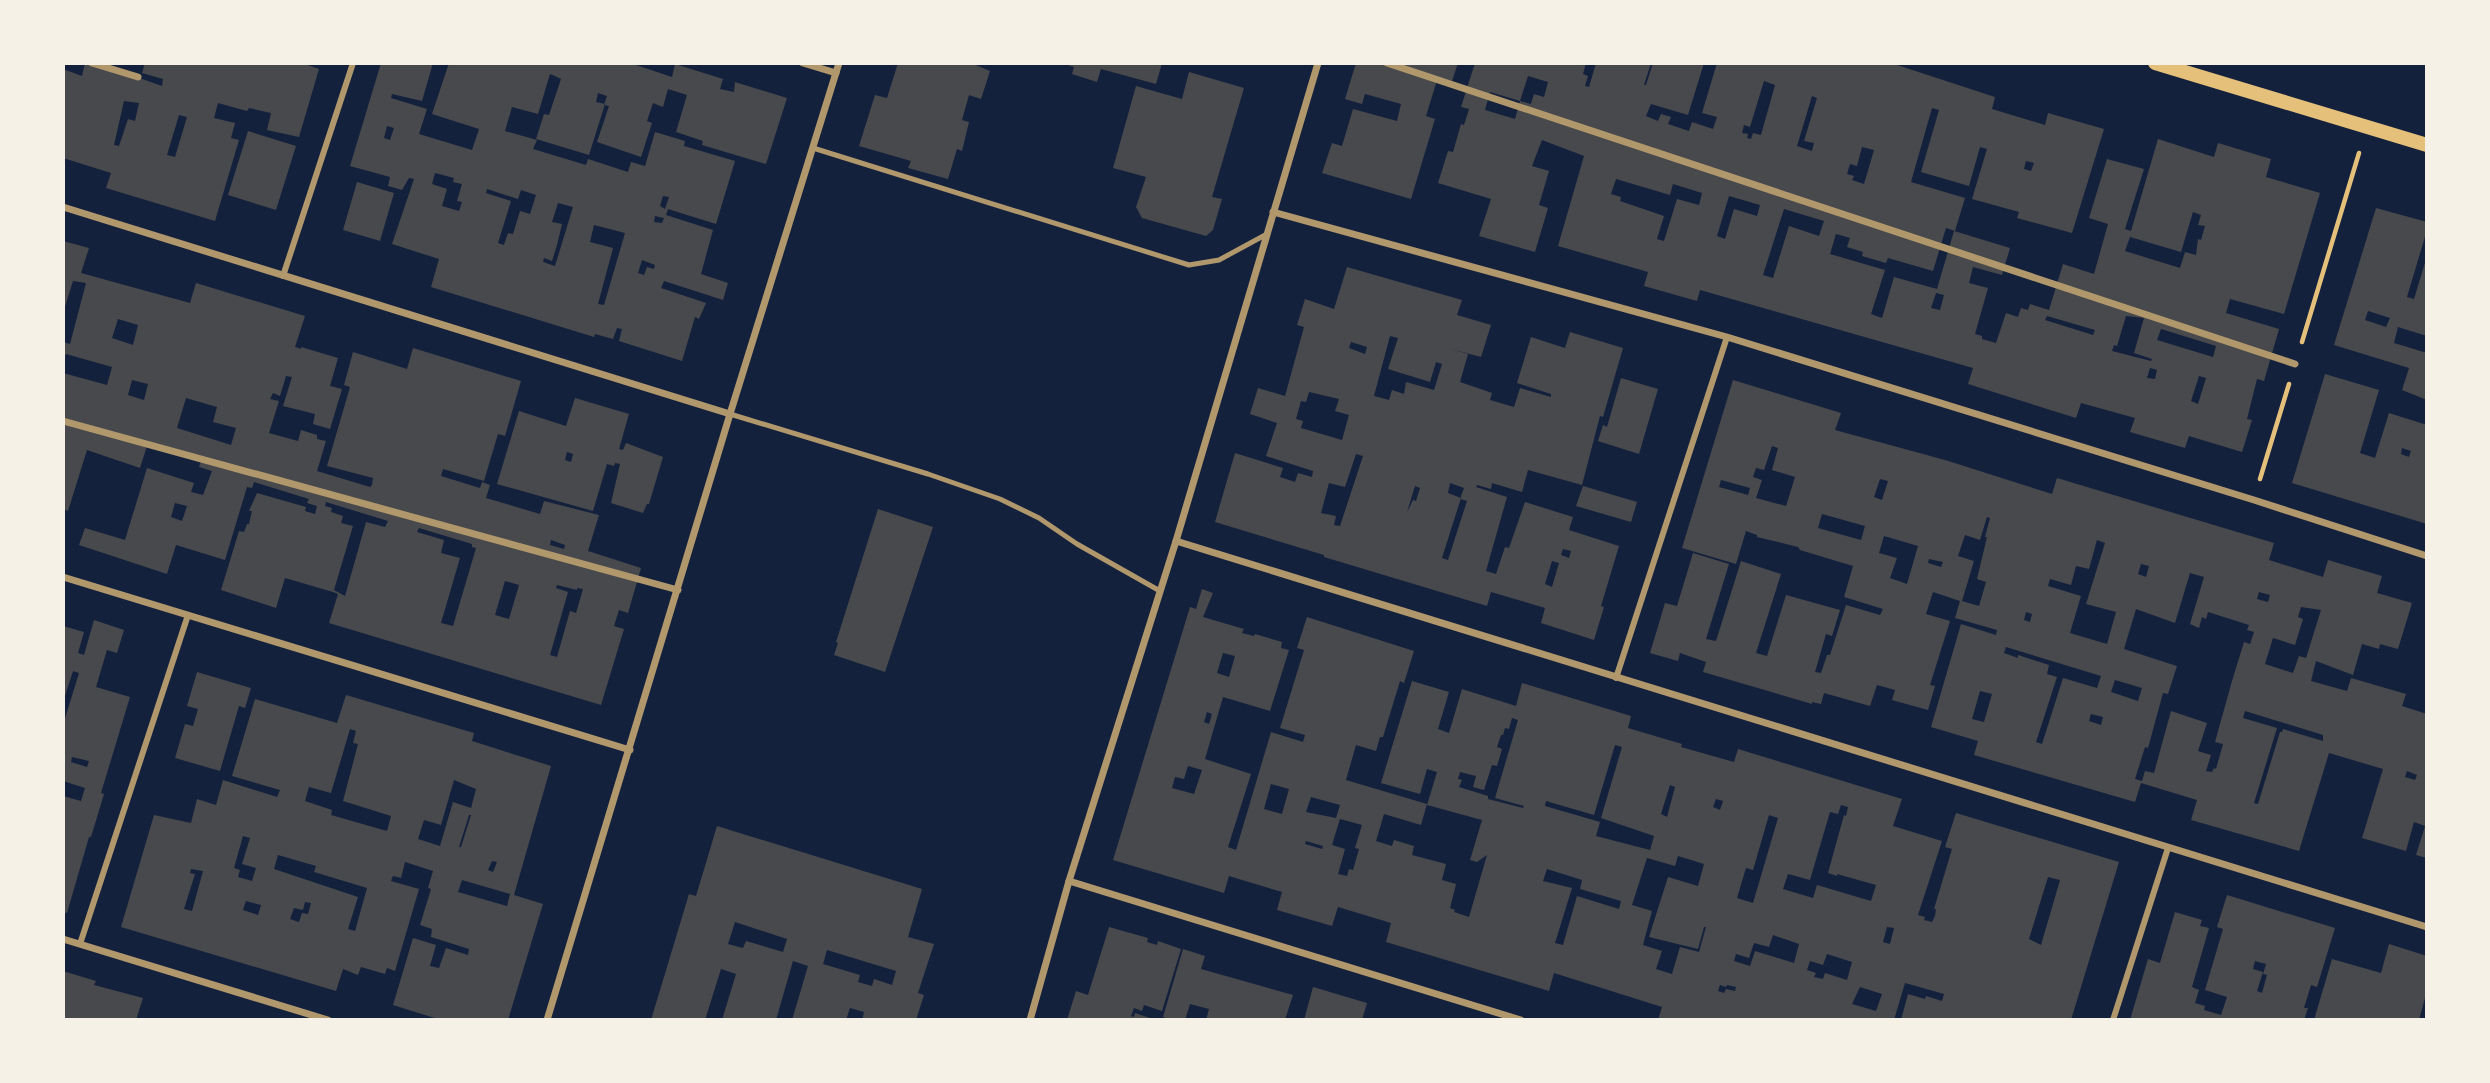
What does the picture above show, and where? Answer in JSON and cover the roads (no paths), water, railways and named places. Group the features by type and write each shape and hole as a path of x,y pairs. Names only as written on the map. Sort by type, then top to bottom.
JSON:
{"main road":[{"path":"2155,63 2427,145"}],"street":[{"path":"92,63 138,77"},
{"path":"283,276 353,63"},
{"path":"803,63 836,73"},
{"path":"547,1020 839,63"},
{"path":"1030,1020 1069,881 1176,541 1318,63"},
{"path":"1387,63 2295,364"},
{"path":"63,207 730,414"},
{"path":"1273,212 1727,337 2427,556"},
{"path":"1616,678 1727,337"},
{"path":"63,421 678,590"},
{"path":"1176,541 2427,927"},
{"path":"63,577 630,750"},
{"path":"80,944 188,615"},
{"path":"2113,1020 2168,848"},
{"path":"1069,881 1517,1019"},
{"path":"63,939 328,1020"}],"lane":[{"path":"813,148 1189,265 1219,260 1267,234"},
{"path":"730,414 928,474 1000,499 1039,518 1077,544 1160,592"}]}
